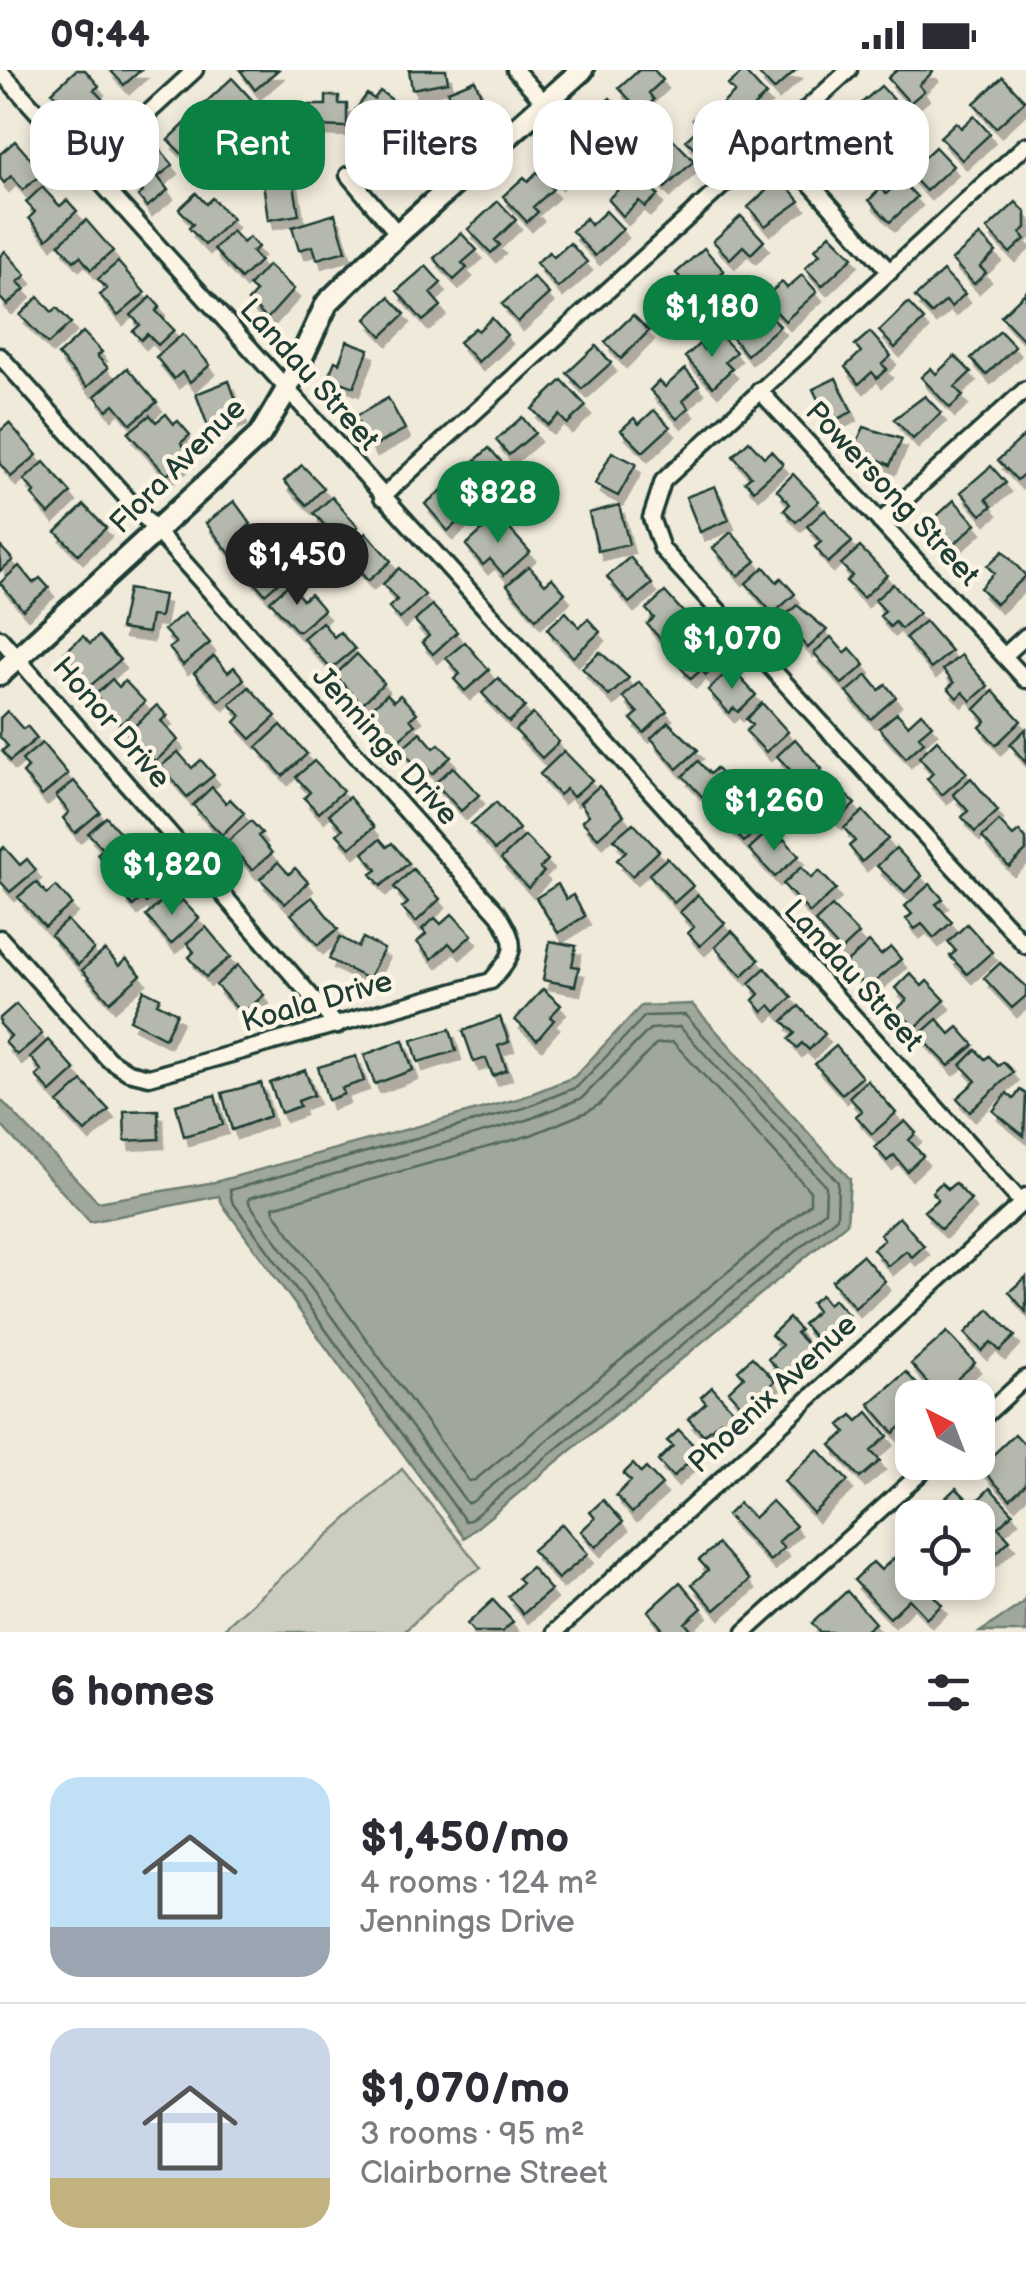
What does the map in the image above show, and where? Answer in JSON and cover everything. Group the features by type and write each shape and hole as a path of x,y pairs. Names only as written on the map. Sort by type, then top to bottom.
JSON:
{"street":[{"path":"159,103 195,70"},
{"path":"515,70 542,100"},
{"name":"Flora Avenue","path":"548,100 582,70"},
{"path":"818,100 850,70"},
{"name":"Landau Street","path":"0,71 30,105"},
{"name":"Flora Avenue","path":"0,674 260,435 286,392 327,303 533,114"},
{"path":"1026,145 663,481 651,518 662,549 1026,946"},
{"name":"Landau Street","path":"106,190 1024,1199"},
{"path":"360,190 398,234"},
{"path":"382,497 719,190"},
{"path":"816,190 890,272"},
{"name":"Jennings Drive","path":"0,356 499,915 514,940 511,957"},
{"name":"Powersong Street","path":"759,390 1026,680"},
{"path":"880,522 1026,390"},
{"path":"1004,656 1026,636"},
{"name":"Honor Drive","path":"0,638 337,1026"},
{"name":"Koala Drive","path":"0,938 108,1058 128,1072 149,1077 491,981 511,957"},
{"name":"Phoenix Avenue","path":"556,1632 1024,1199"},
{"path":"995,1406 1026,1378"},
{"path":"745,1632 912,1480"}],"shaded area":[{"path":"402,1469 481,1568 459,1580 404,1632 220,1632"}],"water":[{"path":"692,1004 850,1179 847,1223 464,1538 219,1196 90,1222 0,1124 0,1099 98,1202 215,1182 521,1098 574,1077 641,1006"},
{"path":"1026,1595 1026,1632 980,1632 1023,1603"}],"building":[{"path":"76,70 85,70 99,86 94,90 103,100 60,100 52,92"},
{"path":"110,70 141,70 124,85"},
{"path":"240,70 278,70 255,90"},
{"path":"409,70 446,70 448,82 412,89"},
{"path":"639,70 654,70 663,80 649,93 654,100 630,100 619,88"},
{"path":"763,70 796,70 774,90 759,74"},
{"path":"897,70 933,72 919,85 924,91 914,100 907,100 888,78"},
{"path":"744,71 766,95 761,100 726,100 735,92 728,85"},
{"path":"1003,77 1025,101 996,128 974,103"},
{"path":"232,78 252,100 208,100"},
{"path":"475,80 483,100 451,100 448,91"},
{"path":"881,86 894,100 865,100"},
{"path":"380,91 392,100 363,100 367,94 374,99"},
{"path":"326,96 339,96 339,104 345,104 345,127 325,126"},
{"path":"974,116 990,134 962,160 940,137 956,122 961,128"},
{"path":"179,129 179,151 168,140"},
{"path":"673,139 693,160 673,181"},
{"path":"15,141 30,158 30,184 23,190 11,176 4,183 0,178 0,154"},
{"path":"935,147 953,166 929,188 929,153"},
{"path":"159,148 173,165 159,176"},
{"path":"533,176 533,190 552,190 533,207 538,212 527,222 503,196 524,177 528,181"},
{"path":"159,178 168,190 147,207 138,196 159,190"},
{"path":"39,190 45,190 60,206 67,200 77,211 47,239 29,218 35,212 26,202"},
{"path":"264,190 295,190 299,215 268,220"},
{"path":"618,190 654,190 658,195 645,207 639,201 623,216 608,199"},
{"path":"767,190 790,190 800,201 765,226 748,207"},
{"path":"879,190 886,194 890,190 910,190 917,197 890,222 869,200"},
{"path":"196,193 206,204 212,198 232,219 205,245 189,228 193,224 179,209"},
{"path":"498,201 516,220 495,240 500,245 491,253 468,229"},
{"path":"1016,202 1026,213 1026,228 1020,233 1025,239 1010,253 987,229"},
{"path":"606,211 623,229 595,256 572,231 586,218 591,225"},
{"path":"335,214 346,251 317,259 313,246 299,250 292,227"},
{"path":"741,216 764,241 751,254 743,246 730,259 713,241"},
{"path":"86,220 113,251 91,270 80,256 74,261 59,244"},
{"path":"232,231 243,243 249,237 258,247 252,252 260,261 241,279 214,249"},
{"path":"461,233 477,250 462,263 467,268 454,280 434,258"},
{"path":"830,234 853,257 822,286 805,268 820,254 815,249"},
{"path":"980,235 996,252 980,267 986,273 974,284 952,260"},
{"path":"570,243 587,262 558,288 536,263 549,252 554,257"},
{"path":"704,248 724,271 711,282 706,276 691,290 676,273"},
{"path":"5,251 26,275 18,282 25,289 7,305 0,298 0,256"},
{"path":"118,262 145,293 118,316 100,295 107,289 98,279"},
{"path":"268,265 294,289 267,319 248,301 256,292 249,286"},
{"path":"426,266 441,283 430,293 441,306 423,321 397,291"},
{"path":"943,271 965,294 951,307 946,301 931,314 915,297"},
{"path":"802,275 817,292 785,321 764,298 782,282 787,288"},
{"path":"533,277 549,294 518,322 502,304"},
{"path":"669,280 691,303 661,331 646,315 661,301 655,294"},
{"path":"1026,292 1026,340 1025,341 1001,316"},
{"path":"38,297 52,312 57,308 71,323 48,344 20,315"},
{"path":"151,297 160,307 156,311 174,330 158,345 147,334 141,340 133,331 140,325 131,315"},
{"path":"389,297 405,314 382,336 366,319"},
{"path":"908,303 924,320 895,348 879,331"},
{"path":"763,307 780,326 747,355 731,336 737,330 731,324 744,313 750,319"},
{"path":"633,315 649,331 621,359 605,342"},
{"path":"492,318 507,335 478,362 459,342"},
{"path":"1000,331 1015,347 986,375 971,358"},
{"path":"83,332 102,352 97,356 108,368 87,387 58,355"},
{"path":"870,332 891,356 882,364 887,369 877,378 872,372 859,384 845,367 861,352 855,345"},
{"path":"183,334 210,365 190,382 182,372 174,379 156,357"},
{"path":"720,335 736,352 725,362 732,369 713,387 685,357 699,344 704,350"},
{"path":"347,341 369,349 354,387 328,377 335,361 339,363"},
{"path":"596,346 611,363 582,389 567,373"},
{"path":"955,356 971,372 955,387 963,396 950,408 921,377 931,368 936,374"},
{"path":"127,368 157,402 131,424 114,404 107,410 95,396"},
{"path":"685,369 699,385 683,401 689,408 677,419 650,390 659,381 665,387"},
{"path":"836,378 852,412 829,423 813,389"},
{"path":"562,380 586,406 567,424 559,415 548,425 532,409"},
{"path":"229,381 242,416 209,429 196,394"},
{"path":"925,396 941,413 913,439 894,419"},
{"path":"388,398 405,429 372,447 355,417"},
{"path":"654,410 670,427 643,452 621,430 634,418 639,424"},
{"path":"166,414 190,435 181,443 191,455 167,475 128,433 150,415 156,422"},
{"path":"522,417 535,433 509,455 496,440"},
{"path":"9,423 37,455 11,477 0,464 0,431"},
{"path":"864,427 902,439 890,465 854,448"},
{"path":"1026,434 1026,472 1017,480 998,460"},
{"path":"749,441 764,457 771,451 783,464 754,490 745,481 751,476 733,456"},
{"path":"489,448 507,468 475,491 460,474"},
{"path":"612,452 636,464 618,496 595,484"},
{"path":"44,462 71,493 49,514 24,480"},
{"path":"302,465 324,488 307,505 284,481"},
{"path":"991,466 1006,483 986,499 992,506 981,515 961,492"},
{"path":"793,474 819,501 796,522 784,510 790,504 777,490"},
{"path":"453,481 472,503 458,514 462,518 448,531 425,504"},
{"path":"715,486 729,520 700,532 686,497"},
{"path":"332,497 358,527 340,543 314,513"},
{"path":"954,500 976,524 947,551 925,527"},
{"path":"234,501 251,524 244,530 251,540 231,555 206,523"},
{"path":"84,505 106,528 78,554 56,532"},
{"path":"619,505 629,544 598,551 589,513"},
{"path":"825,510 852,542 828,563 815,547 821,542 807,526"},
{"path":"498,516 530,552 504,575 490,559 483,565 466,545"},
{"path":"731,532 756,561 738,576 713,548"},
{"path":"366,533 391,561 368,581 355,566 360,561 349,548"},
{"path":"263,543 289,573 265,594 239,564"},
{"path":"0,546 13,560 0,571"},
{"path":"860,547 887,575 863,598 846,581 852,576 841,564"},
{"path":"1003,551 1026,576 996,604 980,588 994,573 987,566"},
{"path":"630,557 652,584 629,603 607,577"},
{"path":"19,566 33,583 40,578 49,588 23,610 0,583"},
{"path":"529,566 545,584 552,578 565,593 536,619 507,585"},
{"path":"764,567 795,594 773,614 746,583"},
{"path":"399,568 425,595 400,619 389,607 397,600 383,584"},
{"path":"289,584 303,600 310,594 324,610 298,632 270,601"},
{"path":"893,584 919,613 901,629 895,622 890,627 880,616 885,611 875,600"},
{"path":"128,589 164,595 160,617 151,616 148,633 120,629"},
{"path":"665,592 691,621 665,644 647,624 654,618 646,609"},
{"path":"432,605 457,632 433,654 422,642 429,636 415,621"},
{"path":"797,605 827,630 808,648 781,620"},
{"path":"566,612 579,627 588,619 600,632 573,657 547,629"},
{"path":"184,613 210,643 183,665 169,648 176,643 164,630"},
{"path":"925,621 951,651 931,669 905,638"},
{"path":"322,622 334,637 340,632 355,649 331,669 303,638"},
{"path":"697,630 723,659 706,675 701,670 691,679 680,667 691,658 680,646"},
{"path":"83,636 90,644 99,636 120,660 89,687 64,653"},
{"path":"831,637 845,653 850,648 865,665 842,684 814,653"},
{"path":"465,642 489,670 465,691 454,679 460,674 446,658"},
{"path":"600,652 629,678 609,696 582,668"},
{"path":"357,654 384,683 362,704 335,675"},
{"path":"961,655 988,686 971,701 963,692 957,698 948,688 954,683 943,670"},
{"path":"214,656 228,672 234,667 244,679 219,701 194,673"},
{"path":"731,668 756,695 738,712 734,708 729,713 708,690"},
{"path":"867,675 879,690 886,685 896,697 871,719 847,692"},
{"path":"498,678 525,707 509,722 482,693"},
{"path":"112,679 119,687 125,681 145,702 121,724 95,695"},
{"path":"639,682 667,711 644,733 631,719 638,713 623,697"},
{"path":"249,687 276,716 251,739 235,722 241,716 230,704"},
{"path":"993,691 1021,721 996,745 980,727 986,721 975,709"},
{"path":"387,694 394,701 400,695 417,713 410,719 415,725 397,741 369,711"},
{"path":"762,703 788,732 766,752 746,731 752,725 746,719"},
{"path":"157,705 167,716 161,721 178,740 155,762 128,732"},
{"path":"7,711 37,738 10,761 2,751 8,746 0,737 0,718"},
{"path":"897,713 908,725 921,713 932,725 919,736 924,742 906,758 879,728"},
{"path":"533,714 559,742 542,758 515,730"},
{"path":"668,722 698,750 677,769 651,738"},
{"path":"281,725 307,754 283,776 257,747"},
{"path":"1026,729 1026,763 1010,744"},
{"path":"420,732 434,748 439,744 451,757 432,774 423,764 418,768 401,749"},
{"path":"795,739 822,769 798,791 784,775 790,770 777,756"},
{"path":"937,740 967,773 942,795 927,779 933,773 919,757"},
{"path":"42,743 68,774 42,796 23,773 28,768 22,760"},
{"path":"564,751 592,780 573,797 566,789 559,795 540,774"},
{"path":"178,752 192,768 201,760 214,775 187,797 161,766"},
{"path":"314,761 343,791 319,813 304,798 310,792 296,777"},
{"path":"698,761 710,774 716,768 731,784 710,805 683,776"},
{"path":"453,767 479,795 461,811 435,783"},
{"path":"828,776 855,804 837,821 817,800 813,805 806,797"},
{"path":"971,778 998,811 975,832 962,817 968,811 953,794"},
{"path":"74,781 100,812 75,833 63,818 69,812 56,796"},
{"path":"599,786 624,815 598,838 582,821 589,815 580,803"},
{"path":"212,787 226,803 230,799 244,813 222,835 193,805"},
{"path":"739,789 749,800 757,793 766,802 757,811 766,821 744,842 730,827 737,821 722,805"},
{"path":"349,797 374,827 350,848 337,834 343,829 329,814"},
{"path":"496,802 519,829 495,850 471,824"},
{"path":"863,811 888,839 862,862 849,846 855,841 844,828"},
{"path":"106,817 132,846 108,867 97,854 103,849 88,833"},
{"path":"251,821 272,853 252,870 227,842"},
{"path":"999,821 1013,836 1019,831 1026,839 1026,851 1009,867 982,837"},
{"path":"633,823 659,851 632,876 617,860 626,851 614,839"},
{"path":"766,833 777,846 784,839 799,856 775,877 749,849"},
{"path":"525,836 548,860 540,868 544,872 528,888 501,859"},
{"path":"380,839 387,847 392,843 409,863 381,886 371,874 377,870 363,853"},
{"path":"4,847 20,865 27,859 36,870 10,892 0,881 0,851"},
{"path":"896,848 922,876 905,892 877,866"},
{"path":"141,852 168,882 146,903 142,898 133,906 124,895 129,890 115,875"},
{"path":"667,858 693,886 674,903 649,874"},
{"path":"278,862 289,874 295,868 308,882 285,904 260,879"},
{"path":"801,867 811,878 819,871 836,889 810,913 783,884"},
{"path":"413,869 440,899 416,922 402,908 408,903 394,887"},
{"path":"36,882 47,894 56,886 72,904 45,927 18,897"},
{"path":"558,884 566,899 573,895 585,916 558,933 536,898"},
{"path":"930,884 943,899 936,904 952,922 934,938 922,924 915,929 906,919 912,914 905,906"},
{"path":"168,895 177,905 182,900 199,918 171,944 146,916"},
{"path":"698,895 725,923 700,946 688,933 694,927 680,912"},
{"path":"312,897 338,929 318,945 291,914"},
{"path":"832,906 859,934 841,951 815,922"},
{"path":"452,914 472,935 455,950 449,943 432,959 417,942 426,934 422,929 435,918 441,924"},
{"path":"67,920 94,949 78,965 51,935"},
{"path":"967,924 992,952 967,974 950,956 956,951 948,942"},
{"path":"206,927 231,957 206,977 189,957 194,952 187,943"},
{"path":"732,931 759,960 742,976 715,947"},
{"path":"340,937 358,947 363,938 384,949 368,979 329,959"},
{"path":"550,941 576,946 572,966 579,967 575,986 543,980"},
{"path":"869,942 881,955 891,947 901,959 867,989 845,964"},
{"path":"105,950 119,966 126,959 141,975 110,1002 82,970"},
{"path":"1000,963 1026,986 1026,996 1012,1008 984,978"},
{"path":"238,965 264,995 242,1014 216,985"},
{"path":"765,968 792,997 776,1012 770,1005 763,1012 753,1000 759,994 749,983"},
{"path":"910,973 922,986 927,981 945,1000 915,1028 897,1009 907,1000 895,988"},
{"path":"543,989 561,1005 537,1040 515,1020"},
{"path":"144,990 160,998 157,1003 177,1013 165,1038 130,1020"},
{"path":"16,1004 42,1034 17,1055 5,1042 11,1036 0,1024 0,1018"},
{"path":"799,1006 825,1034 809,1050 802,1043 797,1048 789,1039 795,1033 783,1021"},
{"path":"500,1017 509,1042 498,1046 507,1070 493,1076 486,1058 474,1062 463,1031"},
{"path":"937,1019 950,1034 958,1027 974,1045 949,1066 919,1035"},
{"path":"450,1029 456,1051 418,1062 412,1040"},
{"path":"48,1040 75,1070 51,1092 36,1076 42,1071 30,1057"},
{"path":"403,1040 413,1070 375,1084 364,1055"},
{"path":"836,1046 862,1077 842,1094 815,1064"},
{"path":"976,1050 998,1066 1003,1062 1013,1072 970,1112 957,1098 976,1081 961,1065"},
{"path":"356,1056 364,1081 342,1088 344,1094 328,1100 318,1067"},
{"path":"305,1070 314,1095 281,1113 270,1083"},
{"path":"867,1080 896,1113 872,1134 856,1116 862,1111 849,1097"},
{"path":"82,1081 109,1110 85,1132 58,1103"},
{"path":"261,1083 270,1116 232,1130 222,1093"},
{"path":"1020,1090 1026,1094 1024,1136 993,1111 1007,1093 1014,1099"},
{"path":"215,1095 223,1125 184,1136 176,1105"},
{"path":"158,1110 159,1139 125,1141 124,1111"},
{"path":"905,1121 916,1133 909,1140 923,1156 907,1171 894,1155 887,1161 875,1147"},
{"path":"941,1183 948,1189 955,1183 971,1200 941,1229 924,1211 938,1199 932,1192"},
{"path":"899,1217 924,1246 912,1257 906,1251 888,1266 873,1249 884,1240 880,1234"},
{"path":"862,1255 885,1281 855,1308 832,1281"},
{"path":"1026,1277 1026,1312 1009,1292"},
{"path":"821,1295 828,1304 834,1299 849,1316 818,1342 803,1324 817,1311 811,1303"},
{"path":"989,1309 1015,1336 1000,1351 991,1342 982,1351 965,1333"},
{"path":"789,1318 800,1330 796,1333 812,1349 784,1376 768,1359 782,1345 771,1335"},
{"path":"947,1332 975,1363 960,1380 925,1380 911,1364"},
{"path":"752,1357 775,1381 745,1409 729,1391 744,1377 738,1370"},
{"path":"906,1372 913,1380 897,1380"},
{"path":"895,1382 895,1432 894,1433 869,1404"},
{"path":"712,1387 738,1416 726,1427 720,1421 704,1435 688,1419 706,1403 701,1397"},
{"path":"868,1412 888,1436 871,1451 880,1461 860,1478 831,1445 846,1432 840,1425 852,1415 858,1421"},
{"path":"679,1430 700,1452 673,1477 658,1461 673,1446 667,1441"},
{"path":"1015,1434 1026,1446 1026,1484 1010,1499 992,1480 995,1453"},
{"path":"818,1449 848,1481 813,1513 784,1481"},
{"path":"633,1464 641,1473 646,1468 662,1485 632,1513 616,1495 631,1481 623,1474"},
{"path":"956,1488 968,1500 943,1500"},
{"path":"990,1488 1013,1513 998,1527 1010,1540 995,1554 995,1500 978,1500"},
{"path":"603,1500 623,1522 596,1547 581,1531 595,1518 590,1512"},
{"path":"772,1501 796,1526 778,1542 784,1548 770,1561 727,1515 739,1503 754,1518"},
{"path":"562,1524 588,1554 558,1579 532,1550"},
{"path":"718,1544 750,1580 715,1610 692,1584 708,1570 699,1560"},
{"path":"895,1557 895,1600 908,1600 890,1618 854,1580 873,1562 881,1570"},
{"path":"531,1567 551,1590 523,1614 508,1596 522,1583 518,1578"},
{"path":"680,1582 702,1608 685,1623 693,1632 665,1632 648,1611"},
{"path":"847,1591 875,1623 864,1632 820,1632 812,1623"},
{"path":"493,1600 513,1622 502,1632 474,1632 467,1624"},
{"path":"910,1600 937,1600 942,1605 927,1618"}]}
